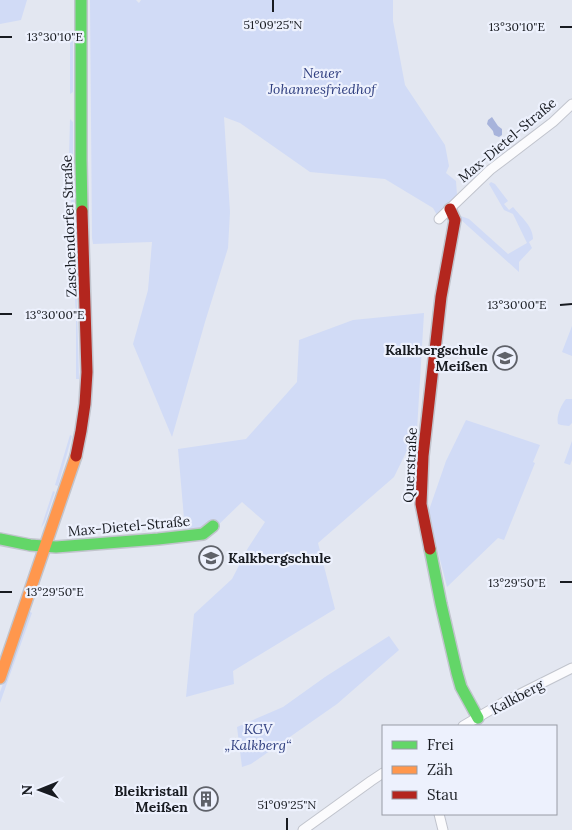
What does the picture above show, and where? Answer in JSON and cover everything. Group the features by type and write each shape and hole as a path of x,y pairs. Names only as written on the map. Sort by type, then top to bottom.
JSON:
{"street":[{"name":"Zaschendorfer Straße","path":"0,678 75,458 85,404 87,372 81,160 82,0"},
{"name":"Max-Dietel-Straße","path":"439,219 490,170 553,122 572,104"},
{"name":"Querstraße","path":"450,209 455,220 441,296 423,456 421,504 457,673 461,687 478,718"},
{"name":"Max-Dietel-Straße","path":"0,539 45,547 202,534 213,526"},
{"name":"Kalkberg","path":"465,725 504,702 572,668"},
{"path":"304,830 382,774"},
{"path":"439,815 443,830"}],"green space":[{"path":"0,0 27,0 21,20 0,24"},
{"name":"Neuer Johannesfriedhof","path":"90,0 136,0 139,3 141,0 393,0 393,21 405,85 445,145 449,166 446,173 456,181 457,195 437,215 433,208 385,179 310,172 240,123 224,117 230,212 228,248 172,437 133,344 148,290 152,242 93,244"},
{"path":"70,41 73,41 73,92 70,94"},
{"path":"70,119 73,122 73,157 69,158"},
{"path":"70,171 73,173 75,223 72,223"},
{"path":"491,182 495,184 508,201 504,204 509,210 513,207 531,230 533,239 529,242 532,248 519,262 519,272 460,219 458,215 469,219 508,254 527,243 513,214 504,210 489,184"},
{"path":"72,237 75,238 79,379 76,379 76,316"},
{"path":"424,313 417,430 394,477 318,543 335,609 233,671 234,684 186,697 194,614 232,579 248,548 265,522 242,502 215,528 185,530 178,449 246,439 297,382 299,340 353,320"},
{"path":"572,326 572,356 562,352"},
{"path":"566,399 572,399 572,423 569,426 558,424 559,411"},
{"path":"466,420 540,445 533,462 535,463 504,540 498,538 447,587 428,513 446,461"},
{"path":"70,435 72,436 58,486 55,485"},
{"path":"572,441 572,460 570,465 564,463"},
{"path":"53,491 55,492 45,522 41,528"},
{"path":"29,611 32,613 0,703 0,692"},
{"name":"KGV „Kalkberg“","path":"389,636 399,650 337,704 251,764 242,767 237,727 283,707 325,677"}],"shaded area":[{"path":"492,117 502,129 502,135 499,137 494,135 487,124 488,120"}],"traffic: fast":[{"path":"81,0 82,211"},
{"path":"0,539 30,545 56,547 203,534 213,526"},
{"path":"430,549 457,673 461,687 478,718"}],"traffic: slow":[{"path":"0,678 76,456"}],"traffic: jam":[{"path":"430,549 421,504 423,456 441,297 455,220 450,209"},
{"path":"76,456 85,404 87,372 82,211"}],"place":[{"name":"Kalkbergschule Meißen","path":"505,358"},
{"name":"Kalkbergschule","path":"211,558"},
{"name":"Bleikristall Meißen","path":"206,799"}]}
